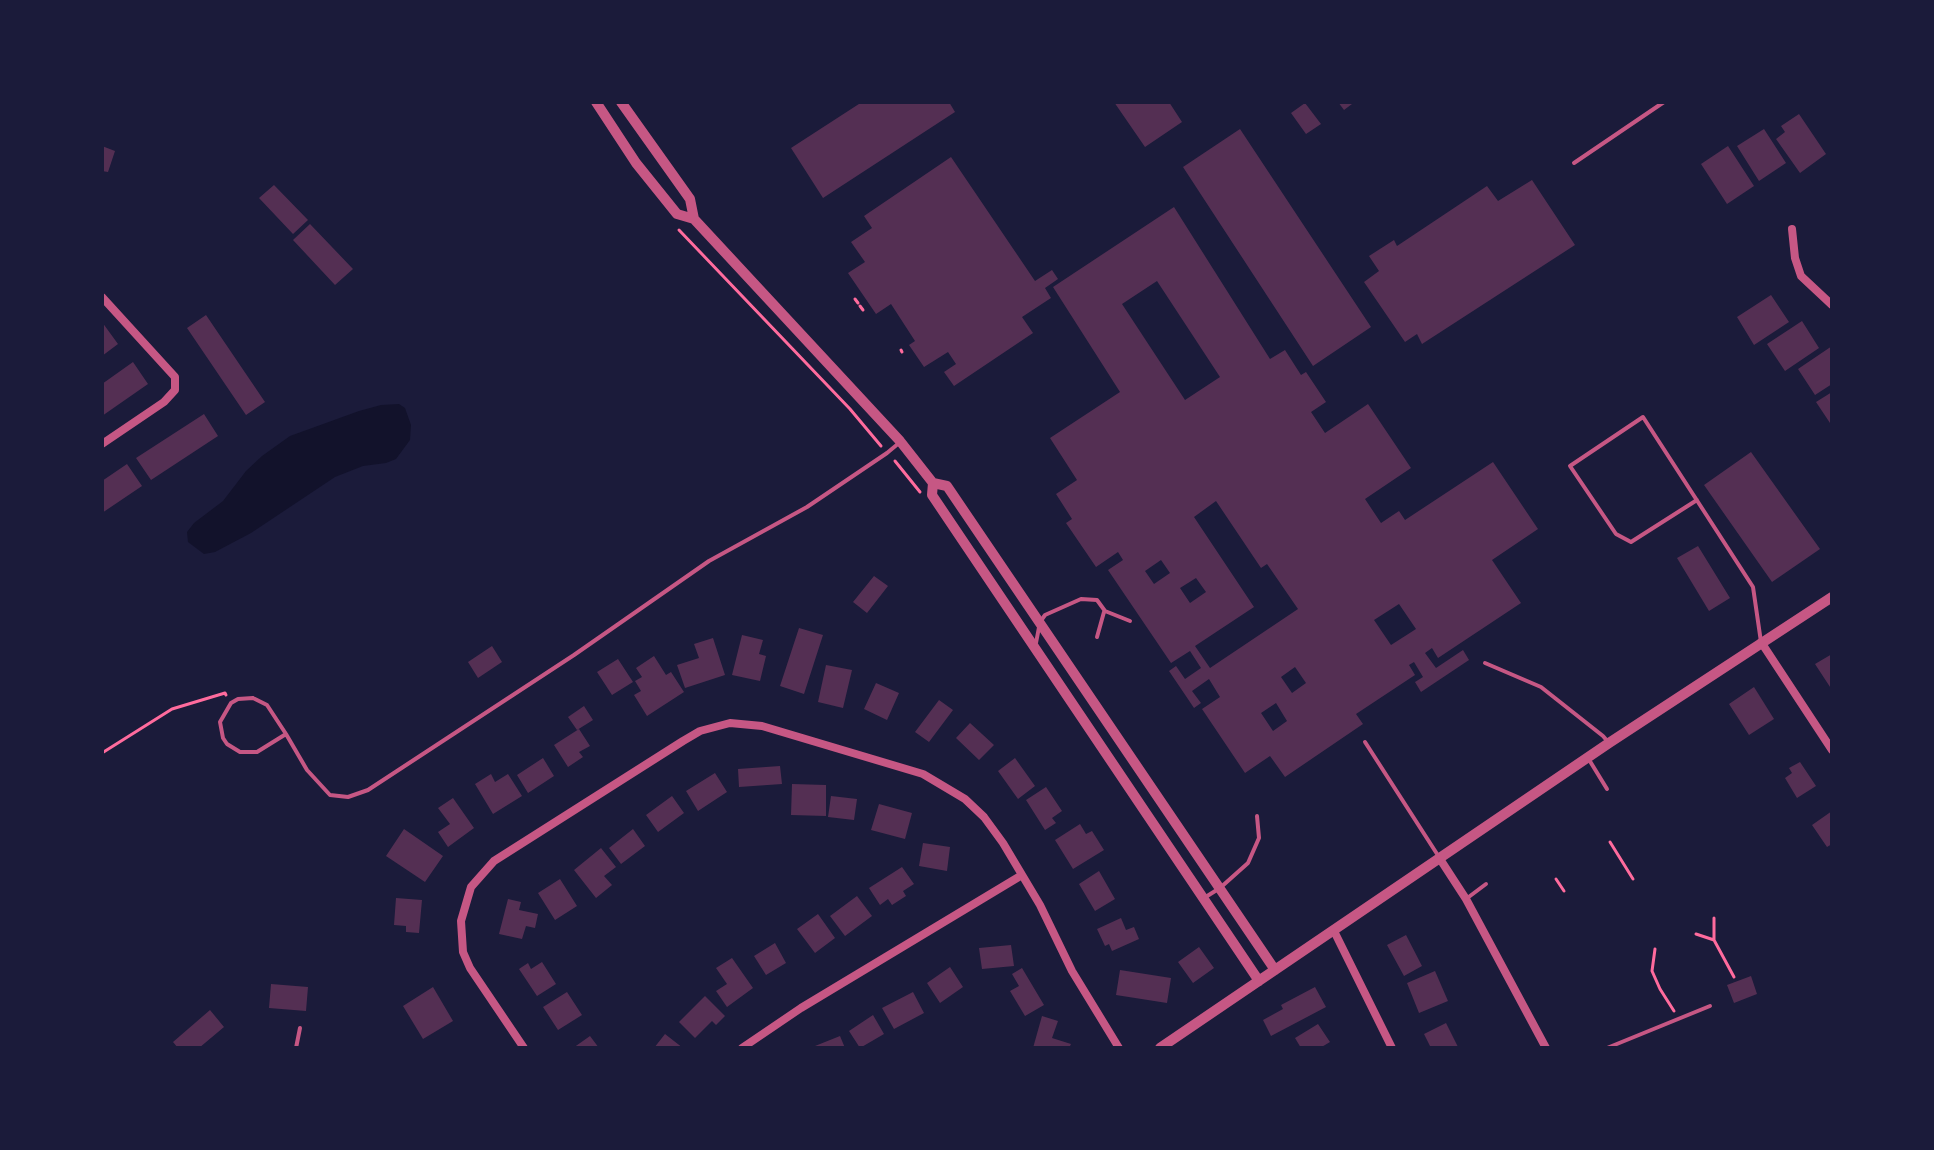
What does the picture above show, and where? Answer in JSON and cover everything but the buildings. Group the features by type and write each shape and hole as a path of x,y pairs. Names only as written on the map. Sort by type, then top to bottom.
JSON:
{"street":[{"path":"596,102 636,163 677,214 694,219 900,441 933,483 947,486 1275,970"},
{"path":"621,102 690,199 694,219"},
{"path":"1792,229 1795,258 1801,276 1832,305"},
{"path":"102,297 175,377 175,390 164,402 102,444"},
{"path":"933,483 932,495 1259,981"},
{"path":"1160,1048 1609,743 1832,597"},
{"path":"1761,642 1832,750"},
{"path":"524,1048 470,968 463,952 461,921 471,887 494,861 683,741 716,725 730,723 762,726 923,774 965,799 984,817 1022,875 1072,971 1119,1048"},
{"path":"1440,859 1466,899 1546,1048"},
{"path":"742,1048 801,1008 1022,875"},
{"path":"1334,931 1392,1048"}],"lane":[{"path":"1574,163 1664,102"},
{"path":"1697,500 1631,542 1616,534 1570,466 1643,417 1697,500 1753,587 1761,642"},
{"path":"286,734 257,752 240,752 227,744 220,730 222,715 231,703 245,698 260,700 272,711 286,734 307,770 330,795 348,797 368,790 574,655 709,561 807,507 900,441"},
{"path":"1035,648 1040,622 1045,615 1081,599 1097,600 1105,611 1130,621"},
{"path":"1097,637 1105,611"},
{"path":"1485,663 1541,687 1609,743"},
{"path":"1365,742 1440,859"},
{"path":"1588,758 1607,789"},
{"path":"1204,898 1248,863 1259,838 1257,816"},
{"path":"1466,899 1486,884"},
{"path":"1607,1048 1710,1006"},
{"path":"296,1048 300,1028"}],"path":[{"path":"675,225 850,409"},
{"path":"102,753 180,706 225,693 231,703"},
{"path":"1610,842 1633,879"},
{"path":"1556,879 1564,891"},
{"path":"1714,918 1714,940 1734,977"},
{"path":"1696,934 1714,940"},
{"path":"1655,949 1652,971 1679,1017"}],"shaded area":[{"path":"399,404 405,408 411,425 410,440 396,459 363,466 335,477 251,533 215,552 204,554 188,542 187,532 194,523 223,501 262,456 290,436 359,411"}]}
